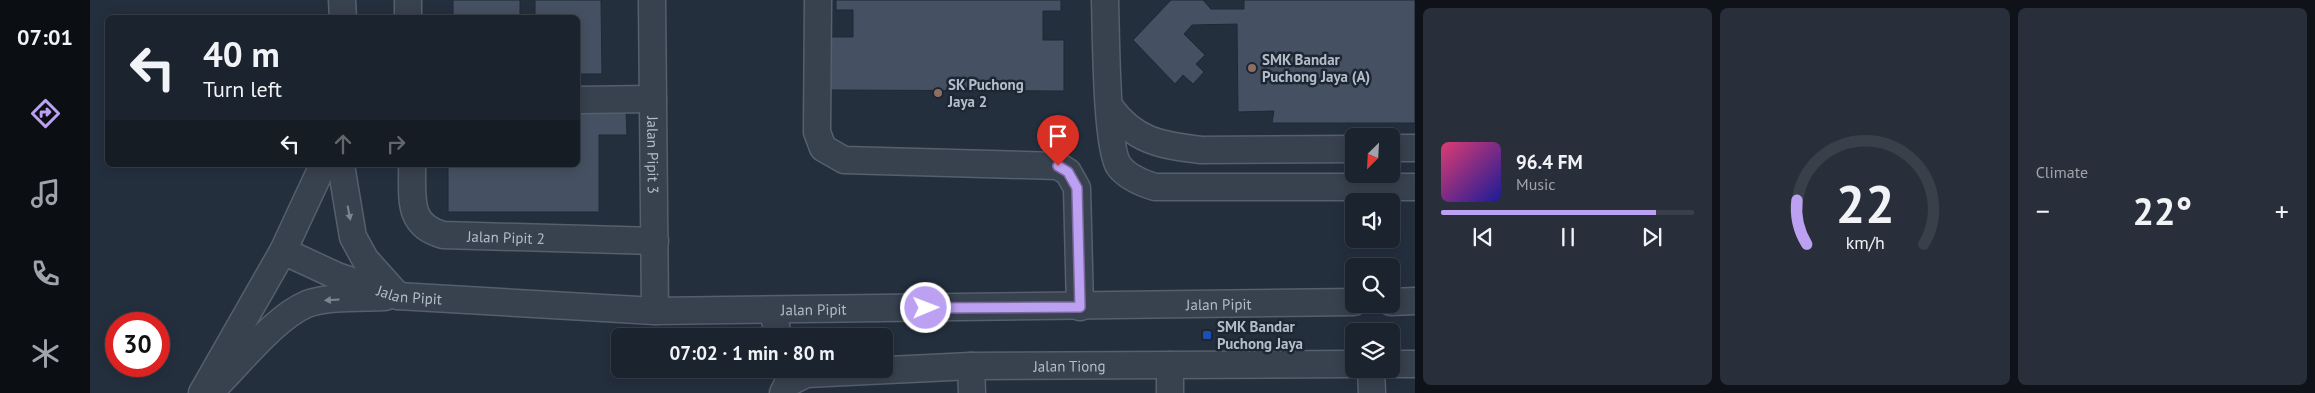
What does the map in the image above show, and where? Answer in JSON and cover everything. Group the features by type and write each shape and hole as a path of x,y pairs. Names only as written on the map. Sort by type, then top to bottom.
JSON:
{"street":[{"path":"342,0 342,15"},
{"path":"408,0 408,15"},
{"name":"Jalan Pipit 3","path":"652,0 654,311"},
{"path":"818,0 817,132 823,148 844,160 1058,166 1068,172 1077,188 1080,307"},
{"path":"1105,0 1109,106 1114,155 1118,166 1139,182 1155,186 1415,187"},
{"path":"580,100 653,99"},
{"path":"1109,106 1120,122 1136,134 1179,148 1201,150 1345,148"},
{"path":"1400,148 1415,148"},
{"path":"202,393 283,250 322,167"},
{"path":"341,167 353,237 365,259 398,296"},
{"name":"Jalan Pipit 2","path":"412,167 414,210 421,225 430,232 443,235 655,241"},
{"name":"Jalan Pipit","path":"283,250 337,276 398,296 654,311 1345,302"},
{"path":"209,393 283,318 308,304 324,300 398,296"},
{"path":"1400,302 1415,301"},
{"path":"773,310 776,328"},
{"path":"1170,364 1170,393"},
{"name":"Jalan Tiong","path":"794,380 972,366 1345,364"},
{"path":"1400,364 1415,364"},
{"path":"972,366 972,393"},
{"path":"1371,378 1372,393"}],"building":[{"path":"453,0 520,0 520,15 453,15"},
{"path":"535,0 601,0 602,74 580,74 580,15 535,15"},
{"path":"836,0 1061,0 1061,11 1043,11 1043,40 1064,40 1064,91 828,90 828,37 853,37 853,10 836,10"},
{"path":"1171,0 1203,0 1211,9 1244,9 1244,0 1415,0 1415,123 1272,123 1274,111 1238,112 1237,24 1192,25 1184,34 1205,55 1196,64 1204,72 1193,84 1183,75 1175,84 1133,40"},
{"path":"580,110 626,110 627,135 599,135 599,212 448,212 448,167 580,167"}],"place":[{"name":"SMK Bandar Puchong Jaya (A)","path":"1252,68"},
{"name":"SK Puchong Jaya 2","path":"938,93"},
{"name":"SMK Bandar Puchong Jaya","path":"1207,335"}],"route":[{"path":"926,308 1080,307 1077,188 1068,172 1058,166"}]}
